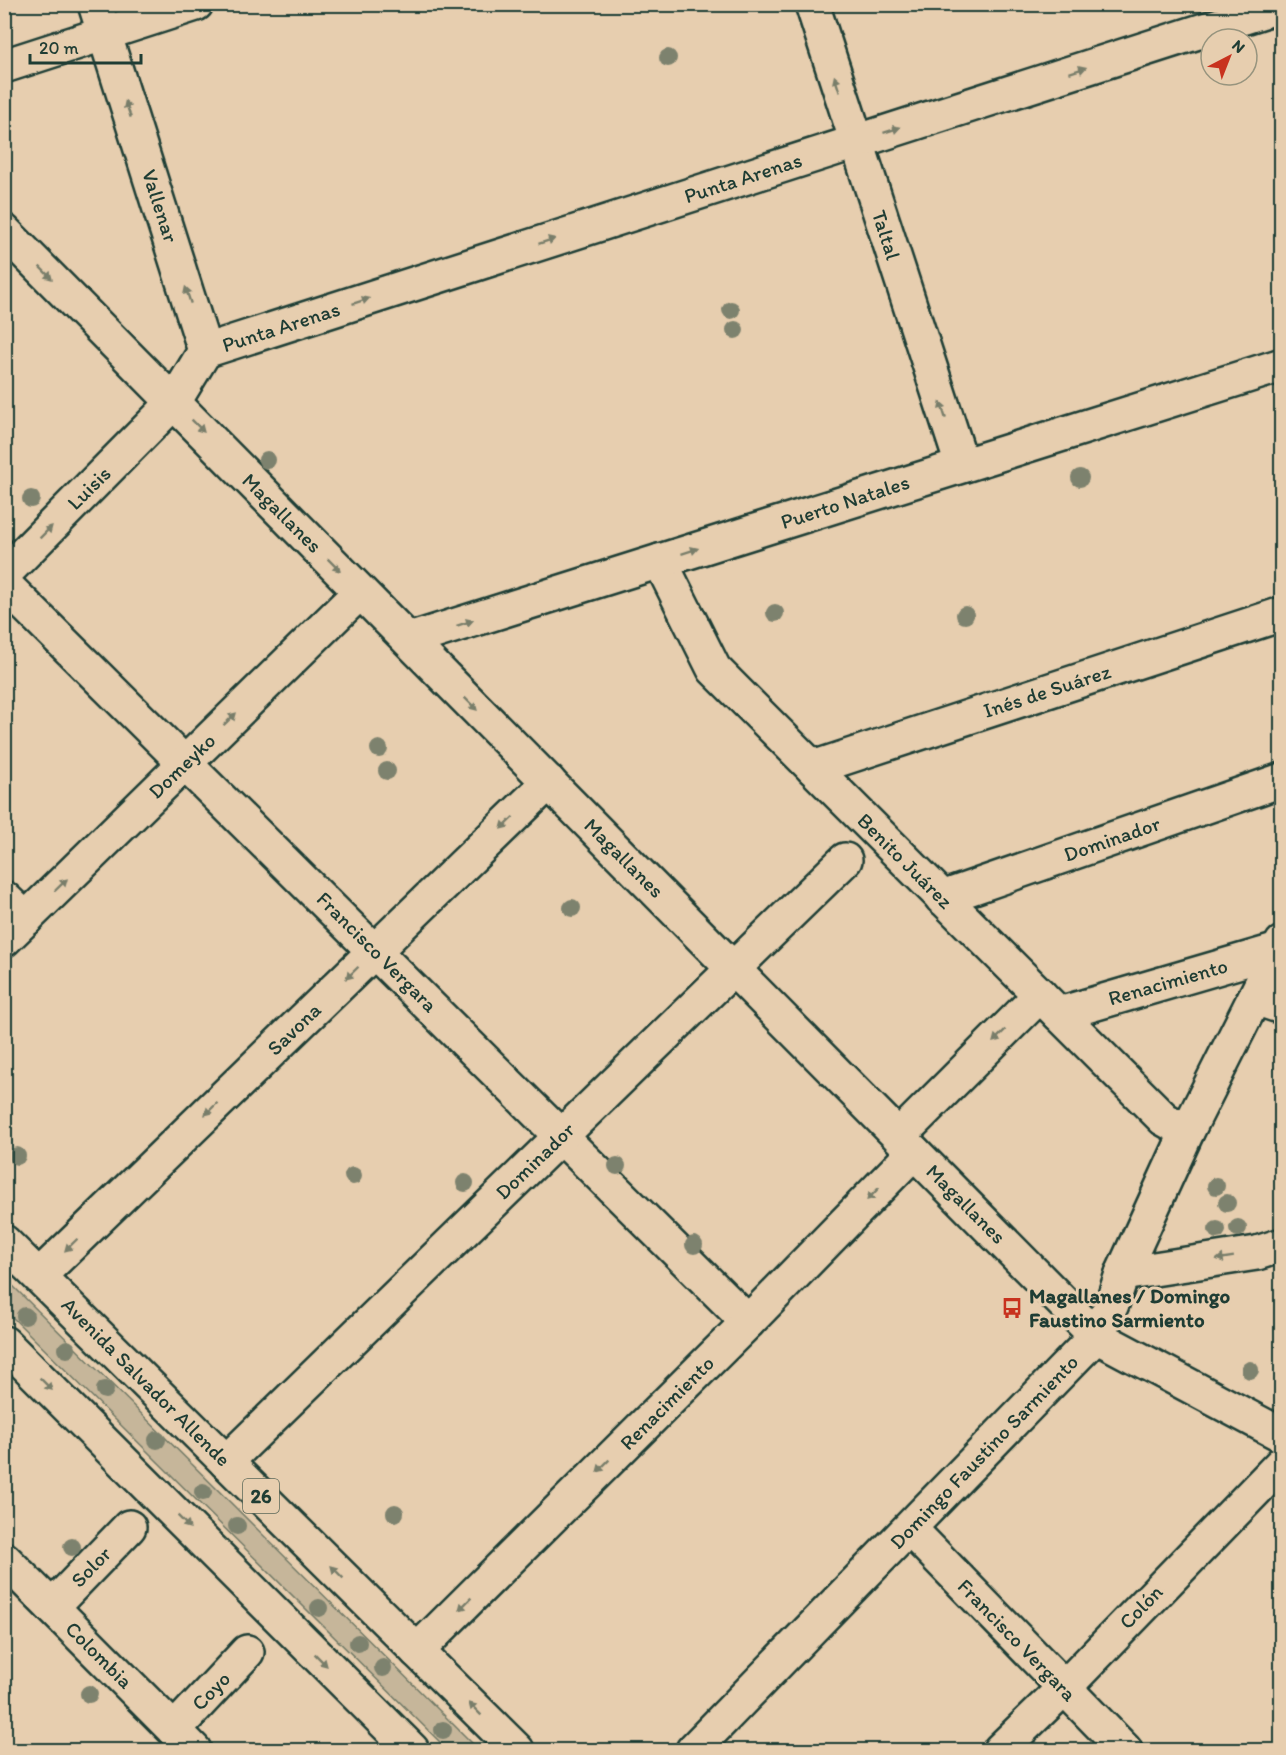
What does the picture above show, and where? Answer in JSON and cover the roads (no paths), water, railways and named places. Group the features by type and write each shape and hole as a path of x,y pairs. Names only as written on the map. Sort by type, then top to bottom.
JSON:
{"main road":[{"path":"4,66 99,19 196,4"},
{"name":"Taltal","path":"812,4 962,465"},
{"name":"Punta Arenas","path":"205,351 1281,5"},
{"name":"Vallenar","path":"99,19 205,351"},
{"name":"Magallanes","path":"4,231 1096,1336 1281,1435"},
{"path":"174,402 205,351"},
{"name":"Puerto Natales","path":"409,640 1281,365"},
{"name":"Luisis","path":"4,574 174,402"},
{"name":"Benito Juárez","path":"660,561 714,669 1164,1119 1187,1132"},
{"name":"Francisco Vergara","path":"4,584 748,1322"},
{"name":"Domeyko","path":"12,919 186,762 360,592"},
{"name":"Inés de Suárez","path":"813,768 1281,614"},
{"name":"Dominador","path":"942,898 1281,780"},
{"name":"Savona","path":"39,1276 549,782"},
{"name":"Dominador","path":"226,1462 845,860"},
{"name":"Renacimiento","path":"417,1651 748,1322 907,1144 1049,1005 1280,946"},
{"name":"Domingo Faustino Sarmiento","path":"693,1750 1096,1336 1187,1132 1268,1003 1280,946"},
{"name":"Avenida Salvador Allende","path":"4,1242 517,1750"},
{"path":"1122,1274 1257,1253 1281,1245"},
{"path":"4,1342 412,1750"},
{"name":"Colón","path":"1000,1750 1064,1688 1281,1463"},
{"name":"Solor","path":"52,1607 129,1527"},
{"name":"Francisco Vergara","path":"910,1529 1125,1750"},
{"name":"Colombia","path":"4,1559 184,1740"},
{"name":"Coyo","path":"184,1740 247,1652"}],"place":[{"name":"Magallanes / Domingo Faustino Sarmiento","path":"1012,1308"}]}
